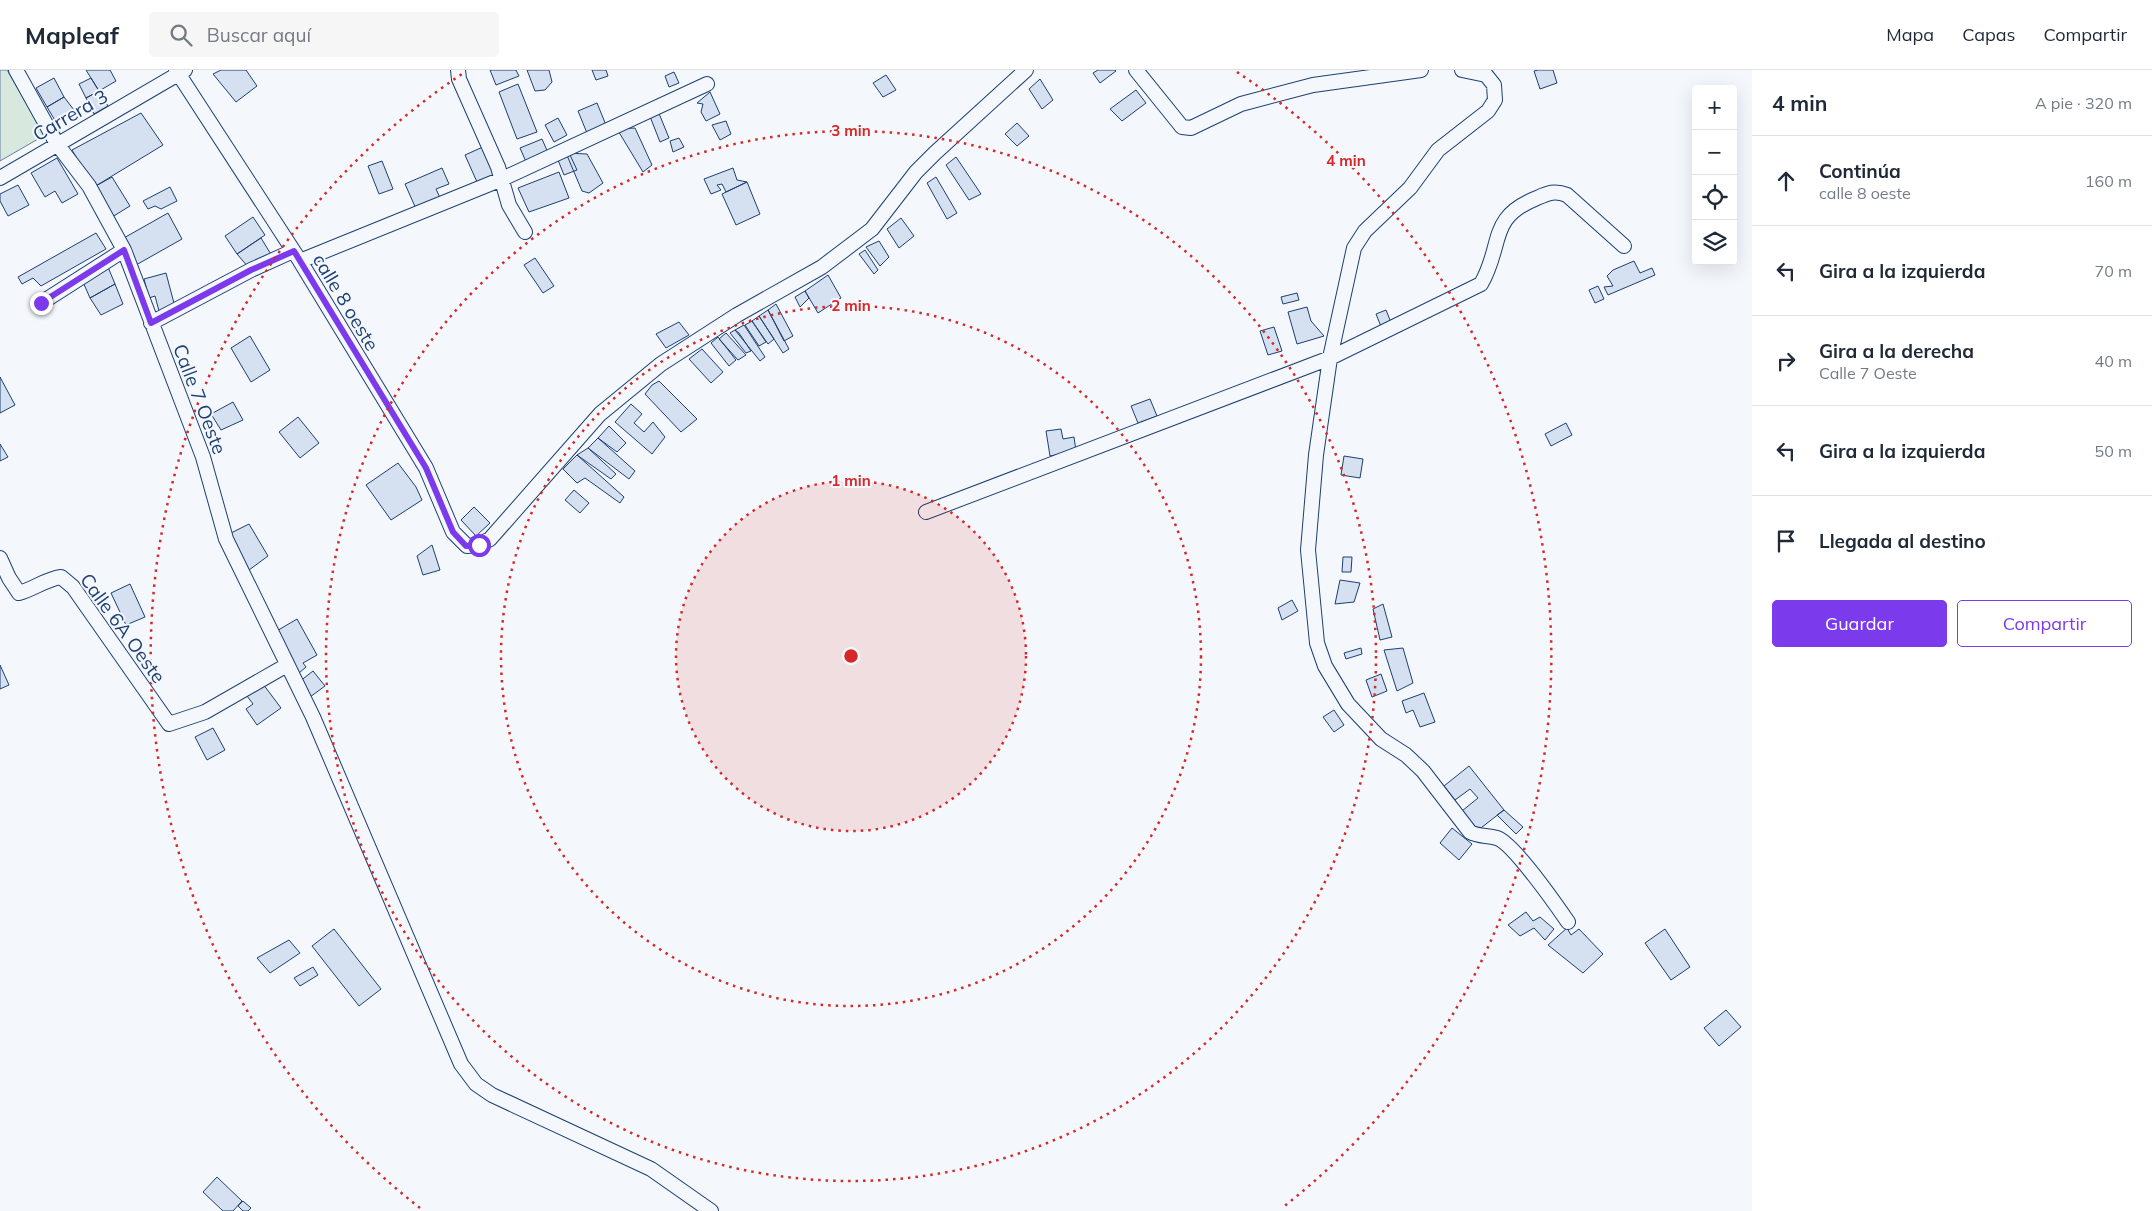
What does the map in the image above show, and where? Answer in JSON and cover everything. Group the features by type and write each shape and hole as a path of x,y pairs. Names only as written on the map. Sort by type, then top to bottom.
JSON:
{"street":[{"name":"Calle 7 Oeste","path":"16,70 57,144 89,186 124,250 203,457 226,539 328,752 462,1064 476,1084 492,1095 651,1169 711,1211"},
{"path":"458,70 459,79 502,179 509,205 525,232"},
{"name":"calle 8 oeste","path":"180,71 297,256 426,468 453,532 466,546 479,545 490,538 600,414 630,388 661,364 737,315 822,267 872,229 916,172 934,153 1026,70"},
{"path":"1136,70 1182,127 1191,128 1200,126 1241,104 1313,85 1421,70"},
{"path":"1462,70 1486,75 1494,85 1495,100 1488,111 1438,150 1410,188 1365,231 1354,248 1330,358 1316,455 1308,550 1317,643 1325,666 1348,704 1365,723 1381,739 1406,754 1423,771 1470,832 1477,836 1497,838 1506,845 1541,885 1568,922"},
{"name":"Carrera 3","path":"0,178 180,71"},
{"path":"151,323 251,270 297,256 502,179 707,84"},
{"path":"926,512 1330,358 1481,284 1504,220 1518,205 1551,192 1567,195 1624,246"},
{"path":"41,303 124,250"},
{"name":"Calle 6A Oeste","path":"0,558 9,578 19,593 33,589 50,578 61,576 73,587 169,724 205,712 287,664"}],"shaded area":[{"path":"0,70 7,70 45,135 0,161"}],"building":[{"path":"86,70 110,70 116,81 99,91"},
{"path":"221,70 246,70 257,86 236,102 213,74"},
{"path":"490,70 516,70 519,76 496,85"},
{"path":"527,70 549,70 552,82 545,90 535,91"},
{"path":"592,70 606,70 608,76 596,80"},
{"path":"1098,70 1116,71 1100,83 1093,73"},
{"path":"1553,70 1557,83 1540,89 1534,71"},
{"path":"674,72 679,83 669,87 665,76"},
{"path":"886,75 896,90 883,97 873,83"},
{"path":"54,78 64,97 47,107 36,88"},
{"path":"91,78 99,91 86,98 79,84"},
{"path":"1040,79 1053,100 1042,109 1029,89"},
{"path":"518,84 537,132 517,139 499,92"},
{"path":"1136,90 1146,103 1122,121 1110,109"},
{"path":"99,91 108,106 94,114 86,98"},
{"path":"710,92 720,114 706,121 701,112 703,104 697,103"},
{"path":"64,97 74,110 56,122 47,107"},
{"path":"597,103 608,130 589,138 578,111"},
{"path":"658,111 669,138 660,142 649,114"},
{"path":"141,113 163,145 94,187 72,150"},
{"path":"558,118 567,135 554,142 545,125"},
{"path":"726,121 731,134 720,140 712,125"},
{"path":"1017,123 1029,136 1017,146 1005,134"},
{"path":"635,128 652,165 643,172 617,129"},
{"path":"679,138 684,147 673,152 670,141"},
{"path":"542,139 549,155 527,164 520,148"},
{"path":"485,146 497,173 477,182 465,155"},
{"path":"566,153 587,154 603,183 589,193 582,191"},
{"path":"570,155 577,170 564,175 558,160"},
{"path":"956,157 981,194 969,200 946,165"},
{"path":"57,158 78,194 62,203 55,191 45,197 31,173"},
{"path":"382,161 393,189 379,194 368,166"},
{"path":"442,168 449,184 436,189 441,200 417,211 405,184"},
{"path":"733,168 737,180 747,182 726,192 722,184 717,185 721,190 711,194 704,179"},
{"path":"559,172 569,198 529,212 518,188"},
{"path":"112,177 130,206 112,217 94,187"},
{"path":"936,177 957,213 947,219 927,183"},
{"path":"747,182 760,214 736,225 722,194"},
{"path":"18,185 29,205 8,216 0,201 0,194"},
{"path":"170,187 177,201 161,209 155,206 148,209 143,201"},
{"path":"168,213 182,239 136,265 122,239"},
{"path":"253,217 265,235 237,254 225,236"},
{"path":"901,218 914,236 899,248 887,229"},
{"path":"96,233 106,249 41,286 33,278 22,284 18,277"},
{"path":"261,238 272,256 249,268 237,254"},
{"path":"879,241 889,257 880,266 866,247"},
{"path":"865,250 878,270 874,274 859,254"},
{"path":"535,258 554,286 543,293 524,265"},
{"path":"1634,261 1640,273 1652,268 1655,275 1608,295 1604,287 1613,286 1607,276 1613,270"},
{"path":"108,267 115,284 90,298 83,282"},
{"path":"166,273 175,307 159,311 155,296 149,298 144,279"},
{"path":"828,275 841,298 818,313 805,291"},
{"path":"115,284 123,304 101,315 90,298"},
{"path":"1598,286 1604,299 1595,303 1589,290"},
{"path":"805,291 809,298 800,307 795,297"},
{"path":"1297,293 1299,300 1283,304 1281,297"},
{"path":"776,304 793,336 784,341 768,310"},
{"path":"1307,307 1311,321 1324,336 1297,344 1288,312"},
{"path":"768,310 789,349 783,353 759,316"},
{"path":"1386,310 1392,325 1382,329 1376,314"},
{"path":"759,316 774,339 768,344 752,321"},
{"path":"752,321 766,342 759,346 745,325"},
{"path":"679,322 689,335 666,348 656,334"},
{"path":"744,325 765,357 760,361 735,330"},
{"path":"1274,327 1282,351 1268,355 1260,331"},
{"path":"735,330 751,351 746,353 730,333"},
{"path":"726,333 746,355 738,360 719,339"},
{"path":"250,336 270,370 251,382 231,348"},
{"path":"718,337 736,360 729,366 711,343"},
{"path":"702,349 723,372 711,383 689,359"},
{"path":"0,377 15,405 0,413"},
{"path":"659,381 697,419 681,432 645,394 652,385"},
{"path":"1150,399 1157,416 1138,423 1131,406"},
{"path":"233,402 243,420 221,430 211,414"},
{"path":"631,404 642,414 634,423 644,432 653,422 665,437 652,454 615,422"},
{"path":"298,417 319,443 300,458 279,432"},
{"path":"1566,423 1572,435 1551,446 1545,434"},
{"path":"609,426 626,443 617,452 598,438"},
{"path":"1061,429 1063,439 1074,437 1076,451 1050,456 1046,431"},
{"path":"598,438 635,471 629,479 588,448"},
{"path":"0,444 8,457 0,461"},
{"path":"588,448 616,474 611,479 577,455"},
{"path":"577,455 624,497 620,503 585,478 577,483 563,469"},
{"path":"1344,456 1363,459 1360,478 1341,475"},
{"path":"398,463 416,487 422,500 391,520 366,485"},
{"path":"574,490 589,503 580,513 565,500"},
{"path":"474,507 490,523 476,536 461,520"},
{"path":"249,524 268,556 245,573 227,535"},
{"path":"432,545 440,570 423,575 417,556"},
{"path":"1343,557 1352,557 1351,572 1342,572"},
{"path":"1340,580 1360,583 1354,602 1335,604"},
{"path":"130,584 145,617 126,625 111,593"},
{"path":"1292,600 1298,611 1282,620 1278,608"},
{"path":"1383,604 1392,637 1380,640 1373,609"},
{"path":"297,619 317,655 303,663 306,667 299,673 275,632"},
{"path":"1361,648 1362,654 1346,659 1344,653"},
{"path":"1403,648 1413,683 1397,691 1384,650"},
{"path":"0,665 9,685 0,689"},
{"path":"313,671 325,686 310,697 299,682"},
{"path":"1381,674 1387,691 1372,697 1366,680"},
{"path":"263,684 281,708 257,725 246,709 253,704 247,696"},
{"path":"1424,693 1435,722 1420,727 1413,710 1406,713 1402,701"},
{"path":"1334,710 1344,725 1334,732 1323,717"},
{"path":"213,728 225,750 207,760 195,737"},
{"path":"1469,766 1504,810 1477,831 1462,811 1478,798 1470,789 1455,800 1444,786"},
{"path":"1504,810 1523,827 1516,834 1497,815"},
{"path":"1452,828 1472,844 1459,860 1440,843"},
{"path":"1526,912 1533,921 1540,917 1554,929 1545,940 1534,928 1520,936 1508,925"},
{"path":"1567,928 1571,935 1579,929 1603,954 1583,973 1548,945"},
{"path":"334,929 381,989 359,1006 312,946"},
{"path":"1665,929 1690,967 1671,980 1645,943"},
{"path":"289,940 300,953 270,973 257,958"},
{"path":"313,967 318,975 300,986 294,978"},
{"path":"1726,1010 1741,1027 1719,1046 1704,1028"},
{"path":"217,1177 242,1201 233,1211 223,1211 203,1192"},
{"path":"243,1201 251,1208 248,1211 243,1211 238,1206"}],"route":[{"path":"41,303 124,250 151,323 251,270 294,251 426,468 441,499 453,532 466,546 479,545"}]}
